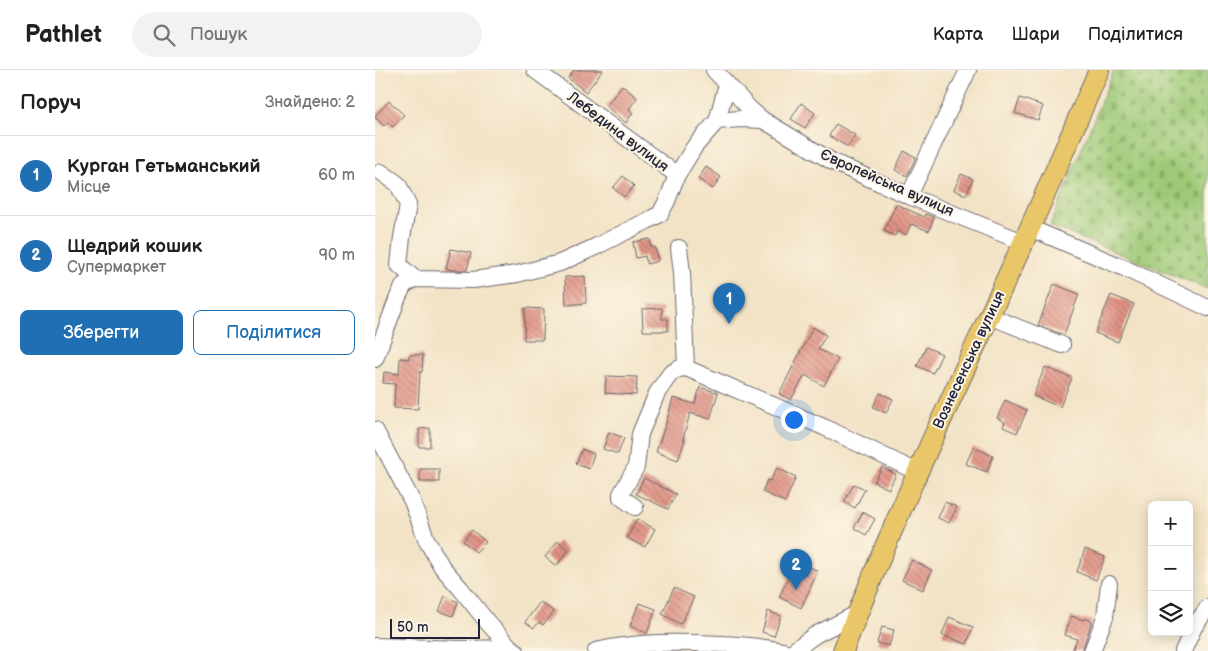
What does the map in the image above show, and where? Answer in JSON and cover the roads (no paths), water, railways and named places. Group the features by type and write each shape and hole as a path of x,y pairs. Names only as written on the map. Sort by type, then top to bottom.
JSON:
{"main road":[{"name":"Вознесенська вулиця","path":"843,651 917,472 1027,235 1099,70"}],"street":[{"name":"Лебедина вулиця","path":"535,70 677,176"},
{"name":"Європейська вулиця","path":"714,70 750,109 763,120 833,162 909,196 1122,267 1208,308"},
{"path":"909,196 967,70"},
{"path":"375,359 397,297 404,285 415,279 473,280 517,274 561,263 660,214 677,176 695,146 717,121 727,84"},
{"path":"717,121 763,120"},
{"path":"381,172 398,184 408,205 399,265 415,279"},
{"path":"679,248 687,368"},
{"path":"989,316 1062,345"},
{"path":"635,507 621,497 621,494 636,467 640,434 657,393 669,374 677,369 687,368 826,428 917,472"},
{"path":"375,430 412,501 427,541 442,567 488,623 514,650"},
{"path":"1092,651 1105,617 1109,584"},
{"path":"1183,651 1194,627 1208,607"},
{"path":"793,651 815,635 858,613"},
{"path":"596,651 613,647 682,642 767,648 783,651"},
{"path":"375,646 514,650"}],"place":[{"name":"Курган Гетьманський","path":"729,324"},
{"name":"Щедрий кошик","path":"796,590"}]}
